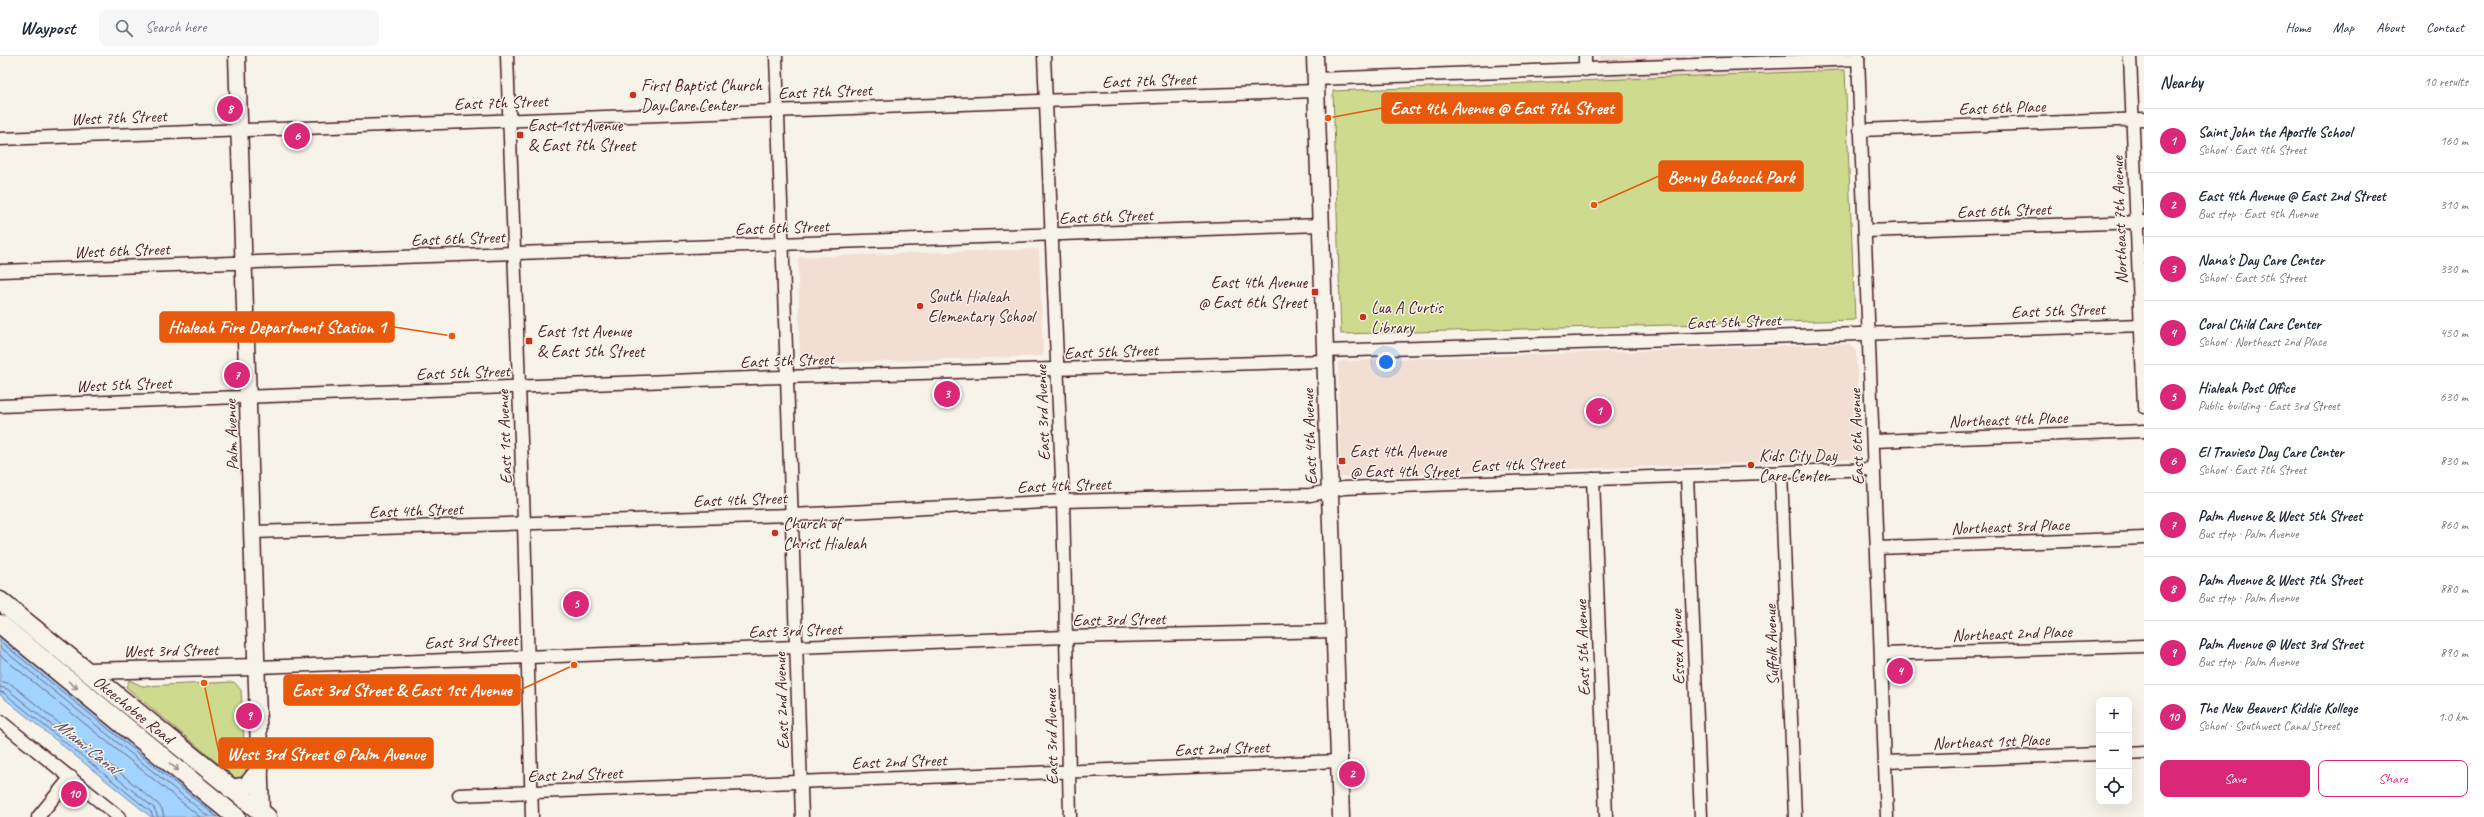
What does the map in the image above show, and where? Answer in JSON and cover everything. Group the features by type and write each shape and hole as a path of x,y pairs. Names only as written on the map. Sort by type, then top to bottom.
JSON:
{"highway":[{"name":"Okeechobee Road","path":"0,600 263,816"},
{"path":"0,614 67,667 86,671"},
{"name":"Okeechobee Road","path":"0,624 236,817"},
{"path":"231,789 247,786 259,771"}],"main road":[{"name":"Palm Avenue","path":"237,56 249,396 259,771 263,816"},
{"name":"East 4th Avenue","path":"1315,56 1341,817"},
{"name":"West 3rd Street","path":"86,671 257,667"}],"street":[{"name":"East 1st Avenue","path":"507,56 524,523 526,656 532,817"},
{"name":"East 2nd Avenue","path":"776,56 802,817"},
{"name":"East 3rd Avenue","path":"1044,56 1063,501 1070,817"},
{"path":"1585,56 1585,70"},
{"name":"Northeast 7th Avenue","path":"2130,56 2138,120 2144,407"},
{"name":"East 7th Street","path":"239,130 1046,100 1585,70 1858,57"},
{"name":"East 6th Avenue","path":"1858,57 1874,441 1887,817"},
{"name":"East 6th Place","path":"1860,130 2138,120"},
{"name":"West 7th Street","path":"0,139 239,130"},
{"name":"East 6th Street","path":"1865,231 2140,222"},
{"name":"East 6th Street","path":"244,263 1321,225"},
{"name":"West 6th Street","path":"0,271 244,263"},
{"name":"East 5th Street","path":"249,396 1057,369 1869,333 2142,325"},
{"name":"West 5th Street","path":"0,406 249,396"},
{"name":"Northeast 4th Place","path":"1874,441 2144,431"},
{"name":"East 4th Street","path":"253,532 792,515 1063,501 1310,495 1344,488 1874,469"},
{"name":"Suffolk Avenue","path":"1781,473 1794,817"},
{"name":"Essex Avenue","path":"1687,476 1701,817"},
{"name":"East 5th Avenue","path":"1593,479 1606,817"},
{"name":"Northeast 3rd Place","path":"1877,548 2144,538"},
{"name":"East 3rd Street","path":"257,667 1066,637 1335,631"},
{"name":"Northeast 2nd Place","path":"1882,654 2144,646"},
{"path":"0,721 119,817"},
{"path":"2132,753 2144,752"},
{"name":"Northeast 1st Place","path":"1885,762 2096,754"},
{"name":"East 2nd Street","path":"459,795 1340,761"},
{"path":"38,817 71,777"}],"shaded area":[{"path":"1600,56 1845,56 1845,70 1601,80"},
{"name":"South Hialeah Elementary School","path":"1039,249 1043,356 800,364 798,257"},
{"path":"1849,344 1856,351 1862,459 1340,477 1338,363 1341,361"}],"green space":[{"path":"1845,70 1855,320 1341,334 1333,91"},
{"path":"129,680 142,686 234,682 241,690 246,776 239,781 126,687"}],"water":[{"name":"Miami Canal","path":"0,636 223,817 151,817 0,695"}],"place":[{"name":"First Baptist Church Day Care Center","path":"633,95"},
{"name":"Palm Avenue & West 7th Street","path":"230,109"},
{"name":"East 4th Avenue @ East 7th Street","path":"1328,118"},
{"name":"East 1st Avenue & East 7th Street","path":"520,135"},
{"name":"El Travieso Day Care Center","path":"297,136"},
{"name":"Benny Babcock Park","path":"1594,205"},
{"name":"East 4th Avenue @ East 6th Street","path":"1315,292"},
{"name":"South Hialeah Elementary School","path":"920,306"},
{"name":"Lua A Curtis Library","path":"1363,317"},
{"name":"Hialeah Fire Department Station 1","path":"452,336"},
{"name":"East 1st Avenue & East 5th Street","path":"529,341"},
{"name":"Palm Avenue & West 5th Street","path":"237,375"},
{"name":"Nana's Day Care Center","path":"947,394"},
{"name":"Saint John the Apostle School","path":"1599,411"},
{"name":"East 4th Avenue @ East 4th Street","path":"1342,461"},
{"name":"Kids City Day Care Center","path":"1751,465"},
{"name":"Church of Christ Hialeah","path":"775,533"},
{"name":"Hialeah Post Office","path":"576,604"},
{"name":"East 3rd Street & East 1st Avenue","path":"574,665"},
{"name":"Coral Child Care Center","path":"1900,671"},
{"name":"West 3rd Street @ Palm Avenue","path":"204,683"},
{"name":"Palm Avenue @ West 3rd Street","path":"249,716"},
{"name":"East 4th Avenue @ East 2nd Street","path":"1352,774"},
{"name":"The New Beavers Kiddie Kollege","path":"74,794"}]}
